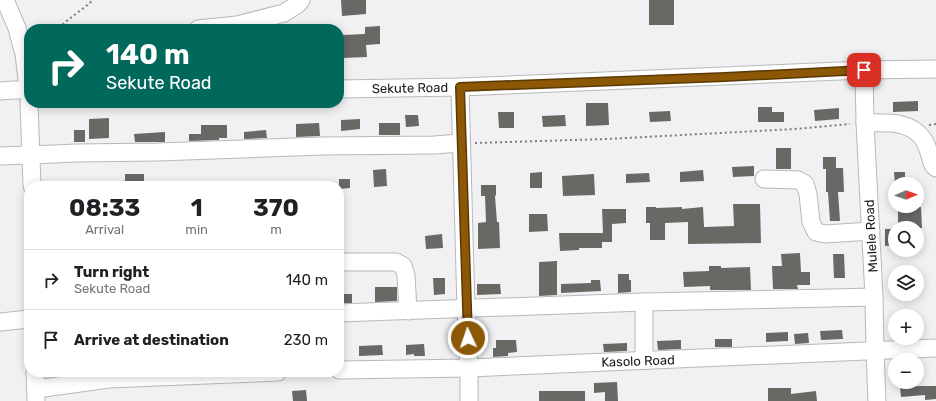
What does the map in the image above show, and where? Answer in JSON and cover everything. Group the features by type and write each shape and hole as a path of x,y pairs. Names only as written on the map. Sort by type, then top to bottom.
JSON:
{"street":[{"path":"5,0 24,47"},
{"path":"241,24 284,13 298,4 301,0"},
{"name":"Sekute Road","path":"344,89 460,87 864,70 936,69"},
{"name":"Mulele Road","path":"864,70 877,401"},
{"path":"460,87 469,401"},
{"path":"0,91 24,90"},
{"path":"29,108 32,181"},
{"path":"865,123 890,123 911,127 924,139 933,165 936,168"},
{"path":"0,156 322,146 434,145 461,143"},
{"path":"764,179 798,180 805,184 812,222 816,232 824,234 870,231"},
{"path":"344,262 396,262 403,266 406,275 408,311"},
{"path":"344,313 644,302 874,297"},
{"path":"644,302 644,360"},
{"path":"0,322 24,320"},
{"name":"Kasolo Road","path":"344,370 469,368 936,348"},
{"path":"36,377 36,395 109,379 157,377"}],"path":[{"path":"63,24 92,0"},
{"path":"461,143 607,139 795,129 865,123"}],"building":[{"path":"341,0 366,0 366,14 342,16"},
{"path":"649,0 674,0 674,25 649,25"},
{"path":"380,26 380,44 366,45 367,57 344,58 344,35 365,34 365,27"},
{"path":"918,101 918,111 893,112 893,102"},
{"path":"586,103 608,103 609,125 586,126"},
{"path":"758,107 772,107 772,112 784,112 784,122 758,122"},
{"path":"839,108 839,119 815,121 814,110"},
{"path":"670,111 671,121 650,122 649,112"},
{"path":"498,112 514,112 514,128 499,128"},
{"path":"405,115 418,115 419,126 406,127"},
{"path":"565,115 566,126 543,127 542,116"},
{"path":"109,118 109,138 89,139 89,119"},
{"path":"360,119 360,129 341,131 341,120"},
{"path":"319,123 320,136 296,137 296,124"},
{"path":"379,123 400,123 400,135 379,135"},
{"path":"201,125 227,125 227,138 219,138 219,140 189,141 189,134 201,134"},
{"path":"74,130 85,130 85,142 74,142"},
{"path":"266,130 267,138 244,139 244,132"},
{"path":"165,132 165,142 135,142 134,134"},
{"path":"776,148 791,148 791,169 776,169"},
{"path":"823,157 836,157 836,168 843,168 844,192 838,192 840,221 830,221 828,192 826,192 826,169 823,169"},
{"path":"754,166 754,176 733,177 732,167"},
{"path":"386,169 387,186 374,187 373,170"},
{"path":"703,170 704,181 680,182 680,172"},
{"path":"542,172 542,188 530,188 530,173"},
{"path":"894,172 905,172 905,177 894,177"},
{"path":"649,173 650,182 626,183 626,174"},
{"path":"125,174 144,174 144,181 125,181"},
{"path":"594,174 595,195 563,196 562,176"},
{"path":"339,179 350,179 350,188 344,189 344,181 339,181"},
{"path":"481,185 496,185 495,196 497,222 499,222 500,248 478,249 478,223 486,222 485,196 481,196"},
{"path":"733,204 760,204 761,243 688,244 688,222 665,223 665,240 650,240 650,223 646,223 646,207 682,207 682,209 703,207 704,227 734,226"},
{"path":"602,209 626,209 626,223 612,224 612,242 602,242 602,248 579,248 579,250 560,251 559,233 603,233"},
{"path":"898,213 921,213 922,221 898,221"},
{"path":"529,214 547,214 548,231 529,232"},
{"path":"885,229 888,229 888,246 885,246"},
{"path":"442,234 443,248 426,249 425,236"},
{"path":"800,253 801,272 810,272 810,285 797,285 798,289 773,289 772,266 782,266 781,254"},
{"path":"833,254 844,254 845,278 834,278"},
{"path":"557,261 557,295 539,296 539,262"},
{"path":"709,266 721,266 721,268 750,267 751,290 710,290 710,286 684,287 683,272 709,271"},
{"path":"618,274 629,274 629,280 631,280 631,292 618,293"},
{"path":"433,278 445,278 445,294 434,295"},
{"path":"591,280 600,280 601,291 561,293 561,284 591,283"},
{"path":"477,284 500,284 501,294 477,295"},
{"path":"375,287 397,287 397,301 375,302"},
{"path":"344,294 352,294 352,303 344,303"},
{"path":"842,330 843,339 821,340 820,331"},
{"path":"788,332 788,341 766,342 766,333"},
{"path":"808,333 809,343 795,344 794,334"},
{"path":"715,339 732,339 732,347 715,347"},
{"path":"496,340 516,340 517,352 508,353 508,356 493,357 493,348 496,348"},
{"path":"681,340 681,349 658,350 657,341"},
{"path":"627,343 627,351 604,352 603,344"},
{"path":"424,344 425,356 414,356 414,354 406,355 406,345"},
{"path":"382,345 383,355 359,356 359,346"},
{"path":"617,382 618,401 605,401 605,392 594,393 594,383"},
{"path":"924,386 936,386 936,399 925,400 925,395 901,397 900,389 924,389"},
{"path":"768,388 791,388 791,394 816,391 817,401 768,401"},
{"path":"306,390 307,401 293,401 292,391"},
{"path":"539,391 585,391 585,401 539,401"}],"route":[{"path":"468,338 460,87 864,70"}]}
